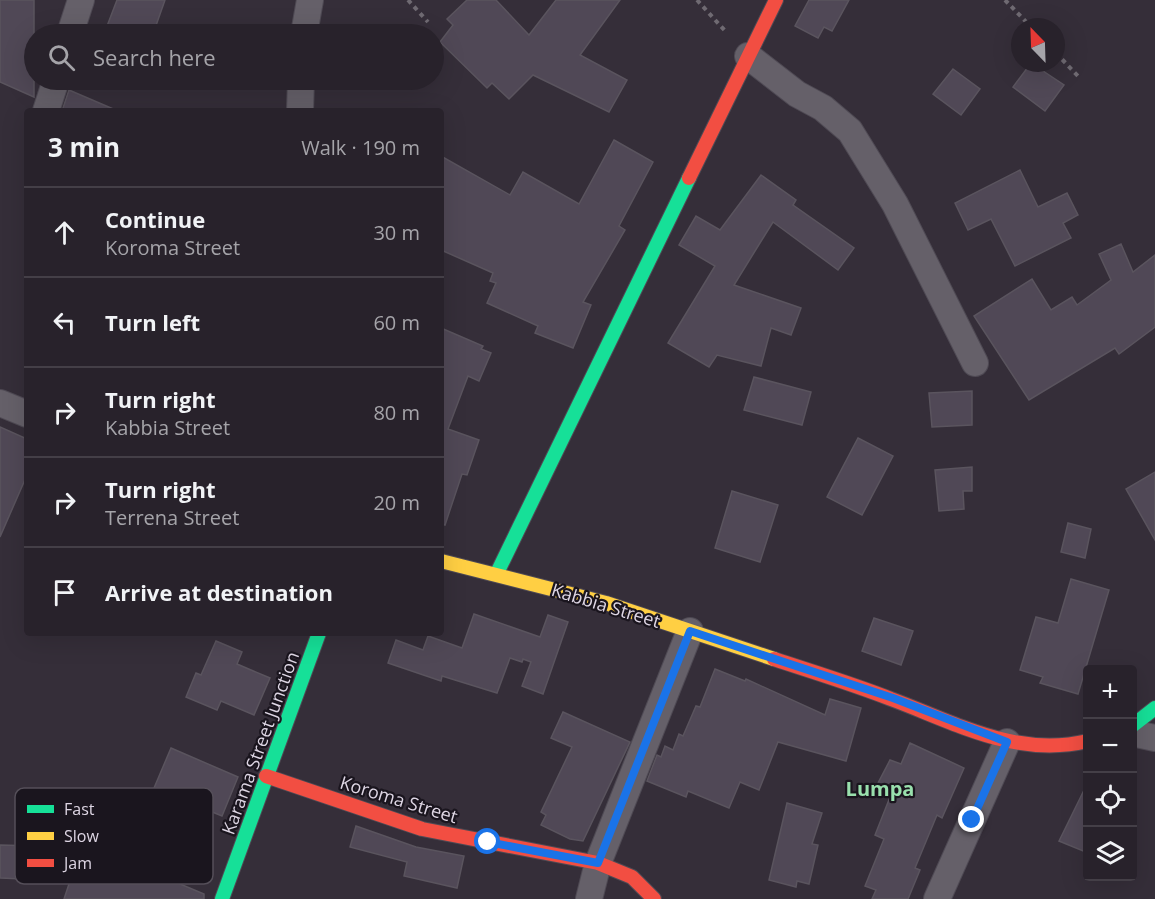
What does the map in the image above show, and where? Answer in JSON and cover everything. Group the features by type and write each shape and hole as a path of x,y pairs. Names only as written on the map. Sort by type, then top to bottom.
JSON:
{"street":[{"path":"73,24 81,0"},
{"path":"306,24 310,0"},
{"path":"497,573 776,0"},
{"path":"748,56 797,94 823,108 850,131 895,204 975,363"},
{"path":"47,108 53,90"},
{"path":"300,108 301,90"},
{"path":"0,403 24,413"},
{"name":"Kabbia Street","path":"444,562 497,573 690,631 893,698 1007,742 1050,744 1083,741"},
{"path":"589,899 598,863 690,631"},
{"name":"Karama Street Junction","path":"222,899 318,636"},
{"path":"1137,722 1155,708"},
{"path":"1137,734 1155,738"},
{"path":"937,899 1007,742"},
{"name":"Koroma Street","path":"266,776 422,829 598,863 632,877 654,899"}],"path":[{"path":"408,0 428,22"},
{"path":"697,0 748,56"},
{"path":"1005,0 1022,18"},
{"path":"1065,62 1078,76"}],"building":[{"path":"0,0 34,0 34,24 24,24 24,90 34,90 34,97 0,82"},
{"path":"117,0 165,0 157,24 108,24"},
{"path":"467,0 496,0 529,35 556,0 620,0 580,55 627,80 609,112 533,75 509,99 492,83 487,88 444,46 444,37 453,25 447,19"},
{"path":"809,0 849,0 832,31 824,27 818,38 795,26"},
{"path":"953,69 980,89 961,115 933,94"},
{"path":"1024,72 1044,72 1064,85 1045,111 1013,87"},
{"path":"69,90 111,108 63,108"},
{"path":"614,140 653,162 619,226 625,230 583,302 591,305 573,348 535,333 538,326 487,303 496,283 490,281 493,273 444,251 444,158 510,195 523,172 579,204"},
{"path":"1020,170 1038,207 1067,193 1078,215 1063,223 1071,238 1015,266 991,219 968,230 955,203"},
{"path":"761,175 796,200 793,205 854,248 838,270 773,222 734,285 801,308 791,335 771,328 761,366 717,355 709,367 668,343 715,266 679,245 696,216 720,230"},
{"path":"1121,244 1133,272 1155,255 1155,327 1119,354 1115,348 1029,400 974,316 1032,279 1051,310 1072,297 1077,305 1111,280 1099,254"},
{"path":"444,329 483,346 481,349 491,353 479,381 468,376 448,429 479,440 467,475 462,474 445,525"},
{"path":"754,377 811,392 802,425 744,410"},
{"path":"972,391 972,425 932,427 929,393"},
{"path":"0,427 24,438 24,482 0,537"},
{"path":"858,438 893,456 862,515 827,497"},
{"path":"972,467 972,491 963,491 964,509 939,511 935,470"},
{"path":"1155,472 1155,540 1126,489"},
{"path":"732,491 778,505 760,562 715,548"},
{"path":"1068,523 1091,529 1085,558 1061,552"},
{"path":"1071,579 1109,590 1087,665 1083,665 1083,677 1078,694 1040,683 1043,677 1020,670 1036,617 1058,623"},
{"path":"474,614 540,637 548,615 568,622 543,694 522,686 531,662 523,659 522,662 510,658 497,693 442,676 441,681 388,663 396,640 423,650 428,636 462,648"},
{"path":"874,618 913,631 901,665 862,651"},
{"path":"216,641 242,652 237,664 270,678 254,715 221,701 217,710 186,697 196,673 201,675"},
{"path":"715,669 745,681 746,679 825,715 830,699 861,708 846,761 778,742 759,790 740,782 729,808 688,791 686,797 647,781 657,755 661,757 665,746 673,750 679,734 683,736 696,706 700,707"},
{"path":"563,712 630,742 583,841 570,839 541,825 546,815 541,812 572,747 551,738"},
{"path":"910,743 964,768 942,818 937,815 915,868 920,870 908,899 872,899 876,890 865,886 884,839 875,835 892,792 877,785 890,760 901,764"},
{"path":"171,748 238,777 222,816 213,812 213,788 154,788"},
{"path":"1083,792 1083,851 1059,841"},
{"path":"787,803 822,813 812,844 818,845 809,884 797,881 796,887 769,880"},
{"path":"356,826 416,847 464,856 457,888 404,876 407,862 350,847"},
{"path":"0,845 15,845 15,879 0,878"},
{"path":"69,884 180,884 204,894 204,899 64,899"}],"traffic: fast":[{"path":"497,573 689,178"},
{"path":"222,899 318,636"},
{"path":"1137,722 1155,708"}],"traffic: slow":[{"path":"444,562 606,603 774,659"}],"traffic: jam":[{"path":"689,178 776,0"},
{"path":"774,659 1011,742 1062,745 1083,742"},
{"path":"266,776 422,829 598,863 632,877 654,899"}],"district":[{"name":"Lumpa","path":"880,788"}],"route":[{"path":"488,842 598,863 646,737 690,631 893,698 980,734 1007,742 972,820"}]}
